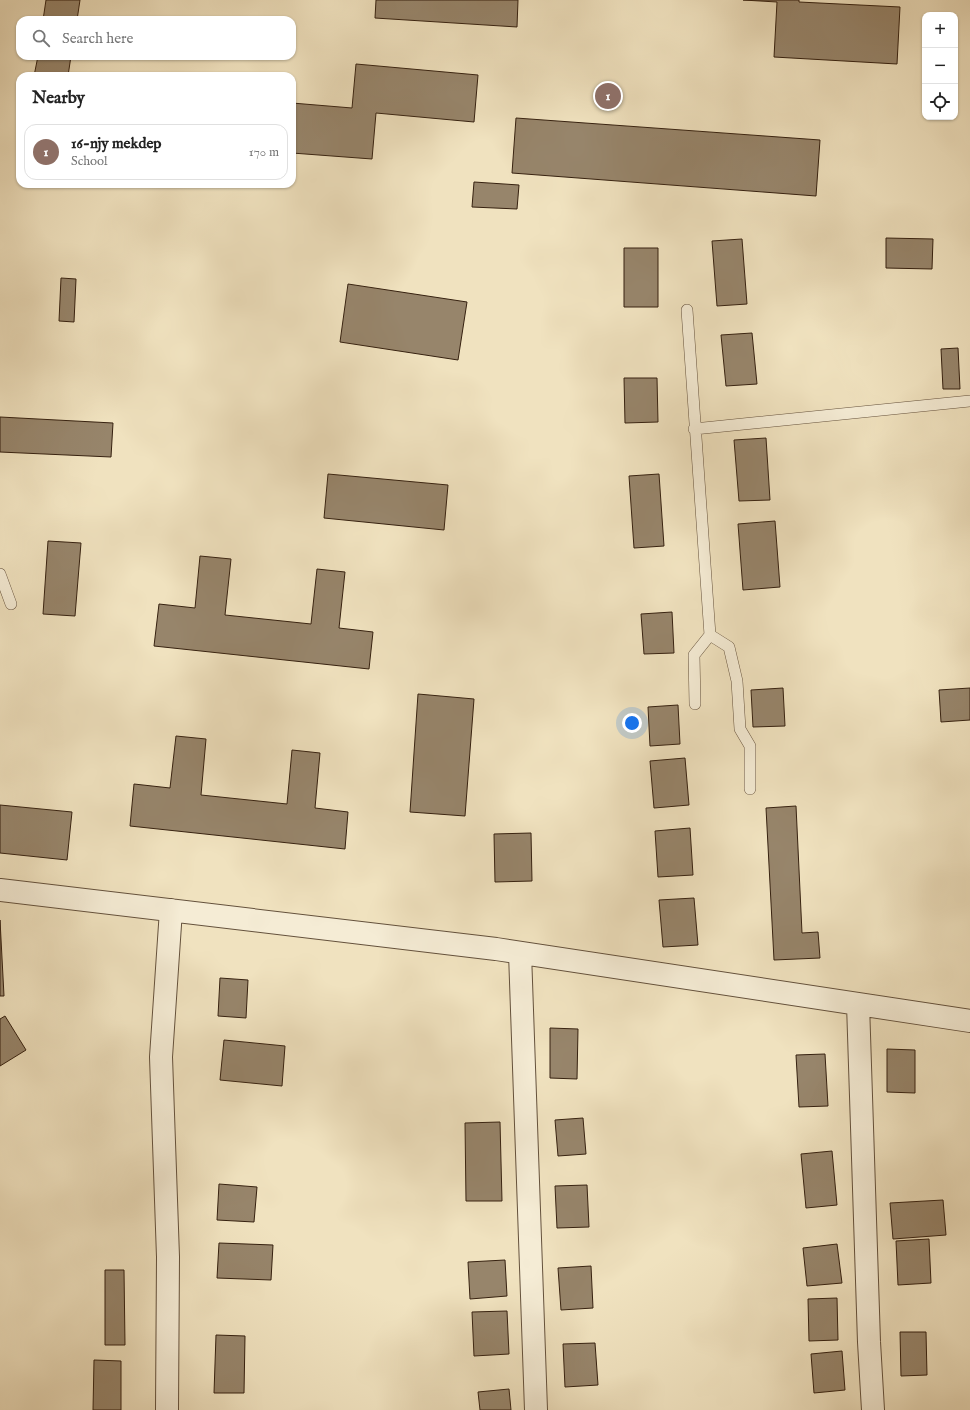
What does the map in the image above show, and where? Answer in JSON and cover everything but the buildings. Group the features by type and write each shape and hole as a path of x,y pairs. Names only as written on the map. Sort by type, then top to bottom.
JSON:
{"street":[{"path":"0,890 520,953 970,1021"},
{"path":"167,1410 168,1257 161,1057 171,910"},
{"path":"520,953 536,1410"},
{"path":"858,1004 868,1334 873,1410"}],"lane":[{"path":"687,310 694,428 710,636 694,655 694,704"},
{"path":"694,428 970,402"},
{"path":"0,574 11,604"},
{"path":"710,636 729,647 737,681 740,729 750,746 750,789"}],"place":[{"name":"16-njy mekdep","path":"608,96"}]}
